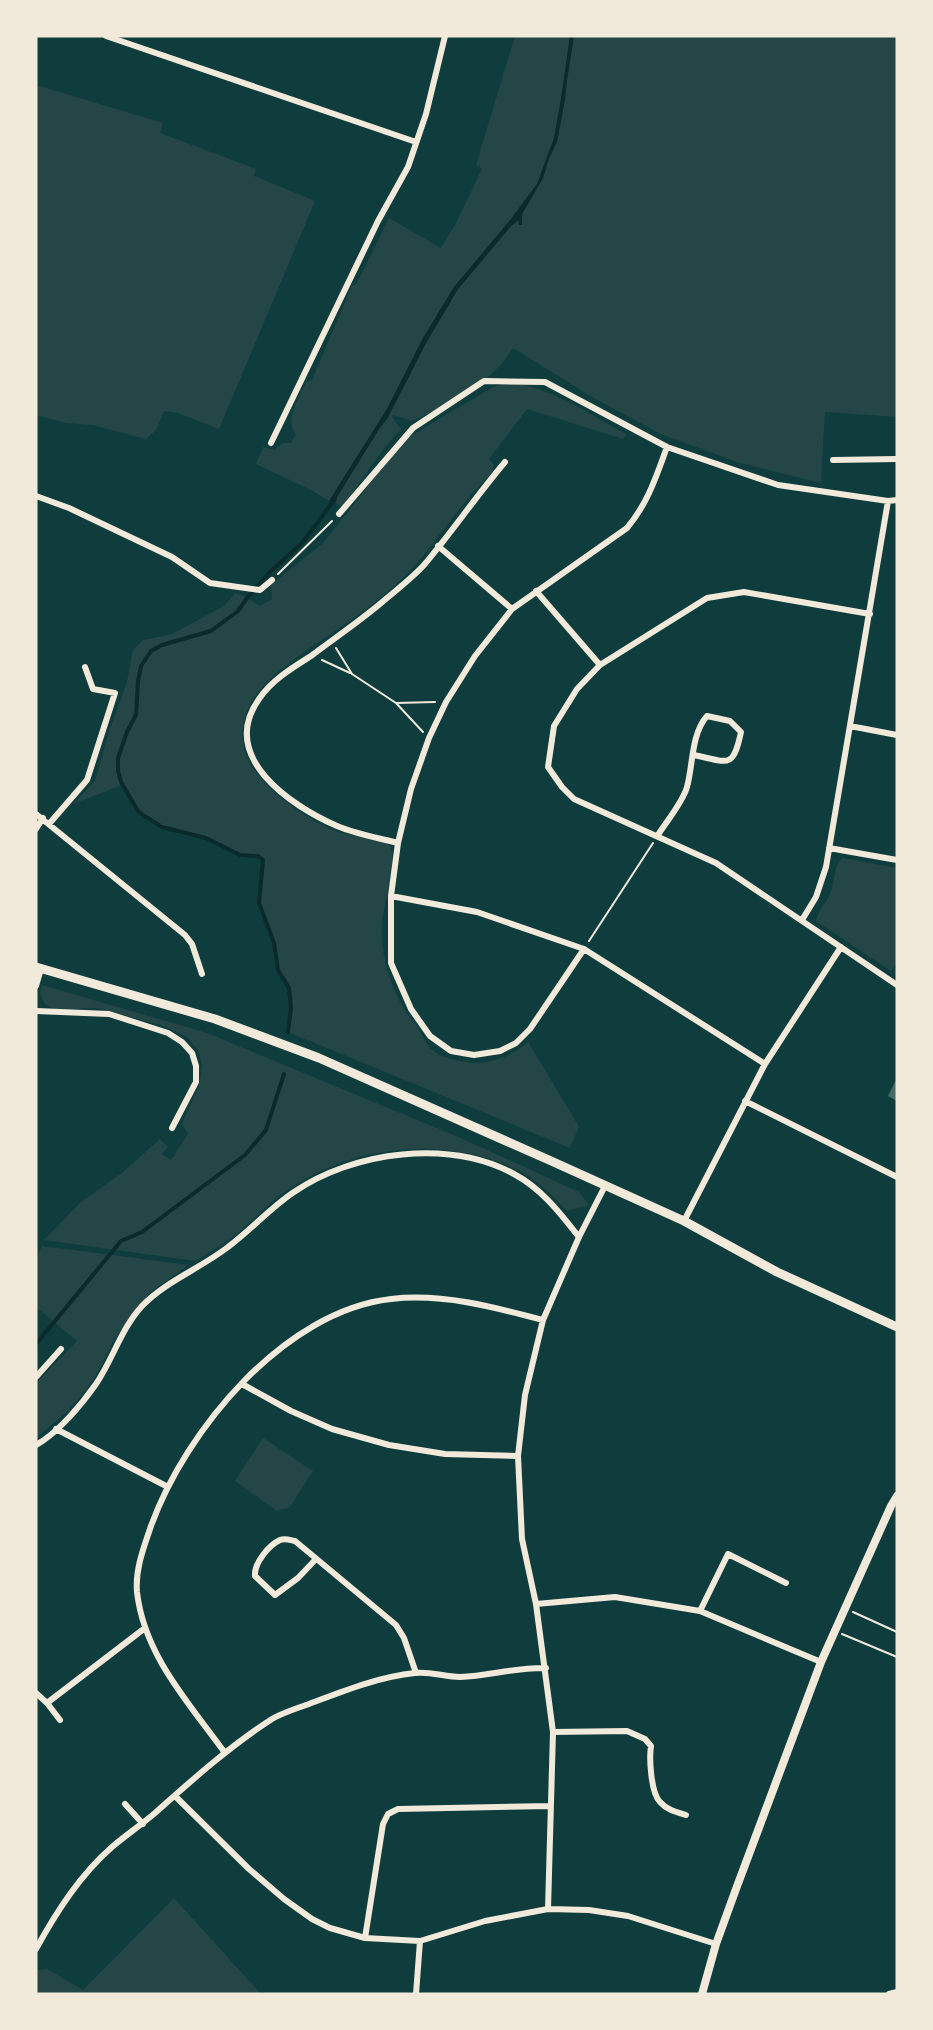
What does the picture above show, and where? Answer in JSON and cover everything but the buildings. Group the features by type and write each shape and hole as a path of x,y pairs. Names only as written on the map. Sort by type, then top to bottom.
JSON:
{"main road":[{"path":"39,968 215,1019 319,1058 684,1221 777,1272 897,1327"}],"street":[{"path":"109,36 416,142"},
{"path":"271,443 378,221 408,167 426,114 446,36"},
{"path":"339,514 413,428 484,381 545,382 667,447 778,485 888,501 897,500"},
{"path":"584,949 530,1029 516,1043 500,1051 474,1055 451,1051 430,1036 411,1010 391,963 391,896 398,843 411,789 429,738 446,702 475,656 512,609 627,528 641,512 647,500 667,447"},
{"path":"833,460 897,459"},
{"path":"398,843 339,827 304,810 283,795 266,779 254,762 249,748 248,730 251,713 259,698 283,674 386,599 422,566 505,462"},
{"path":"36,496 69,508 172,557 210,583 260,591 272,580"},
{"path":"802,920 816,897 826,867 888,501"},
{"path":"438,546 512,609"},
{"path":"536,591 600,665"},
{"path":"870,614 744,592 707,598 600,665 577,689 554,726 548,767 574,799 716,863 897,985"},
{"path":"49,824 87,780 115,693 93,689 85,667"},
{"path":"658,835 686,790 701,723 707,716 730,721 741,732 736,754 731,759 725,761 694,755"},
{"path":"850,726 897,735"},
{"path":"36,814 185,936 192,944 202,974"},
{"path":"36,829 43,818"},
{"path":"829,848 897,860"},
{"path":"391,896 477,912 584,949 765,1064"},
{"path":"684,1221 765,1064 841,947"},
{"path":"36,986 39,968"},
{"path":"36,1011 110,1014 168,1033 182,1042 192,1053 196,1066 196,1082 172,1128"},
{"path":"745,1101 897,1177"},
{"path":"36,1445 72,1415 96,1384 117,1344 143,1306 180,1277 227,1248 294,1191 352,1165 379,1157 415,1153 482,1161 514,1174 547,1198 579,1237"},
{"path":"548,1910 553,1732 536,1604 522,1539 518,1456 525,1395 543,1320 604,1186"},
{"path":"225,1753 155,1653 145,1629 137,1591 138,1567 154,1517 168,1486 195,1439 242,1384 271,1357 301,1332 349,1310 390,1299 418,1298 484,1304 543,1320"},
{"path":"36,1377 61,1349"},
{"path":"242,1384 291,1411 332,1429 389,1444 445,1454 518,1456"},
{"path":"56,1429 168,1486"},
{"path":"702,1994 716,1944 820,1662 897,1496"},
{"path":"316,1560 298,1578 275,1595 255,1576 256,1564 279,1540 295,1541 396,1625 404,1638 416,1672"},
{"path":"700,1611 728,1554 786,1583"},
{"path":"536,1604 615,1598 700,1611 820,1662"},
{"path":"47,1703 145,1629"},
{"path":"36,1948 64,1900 112,1847 143,1824 225,1753 274,1718 369,1683 416,1672 449,1674 457,1677 526,1668 546,1668"},
{"path":"36,1693 60,1720"},
{"path":"553,1732 627,1731 645,1739 651,1746 651,1767 658,1800 669,1809 686,1815"},
{"path":"175,1796 249,1869 284,1899 312,1919 330,1928 365,1938 420,1941 485,1921 548,1910 589,1910 628,1916 716,1944"},
{"path":"125,1804 143,1824"},
{"path":"365,1938 383,1824 388,1814 398,1809 550,1806"},
{"path":"416,1994 420,1941"},
{"path":"889,1994 897,1992"}],"path":[{"path":"272,580 339,514"},
{"path":"331,640 352,674"},
{"path":"312,655 352,674 396,703 429,738"},
{"path":"396,703 446,702"},
{"path":"584,949 658,835"},
{"path":"845,1608 897,1632"},
{"path":"834,1631 897,1657"}],"shaded area":[{"path":"515,36 570,36 554,139 537,184 454,287 423,338 387,409 329,501 256,464 263,447 275,450 282,444 291,443 296,434 291,422 297,401 306,382 312,380 352,286 357,283 389,218 441,248 482,169 476,165"},
{"path":"570,36 574,36 557,142 543,178 522,214 522,225 519,225 518,220 511,226 458,289 426,343 387,419 334,502 329,501 387,409 423,338 454,287 537,184 554,138"},
{"path":"574,36 897,36 897,417 825,412 821,483 737,462 661,434 592,397 513,348 494,372 455,400 412,421 393,415 392,417 401,429 385,447 342,507 334,502 387,419 426,343 458,289 511,226 519,220 522,225 522,214 543,178 557,142"},
{"path":"36,85 163,123 160,133 256,169 254,176 315,201 219,429 178,413 164,411 156,430 146,439 92,425 66,423 36,415"},
{"path":"509,382 555,396 626,434 623,439 527,409 489,459 494,465 492,472 404,577 361,613 285,666 256,695 247,711 243,738 244,750 252,767 261,779 286,802 329,828 342,833 375,839 390,846 392,860 382,922 382,945 390,978 404,1009 431,1049 450,1059 482,1063 507,1056 528,1042 579,1127 570,1148 288,1032 291,1008 289,988 278,970 274,943 259,903 263,860 258,856 240,855 206,838 162,827 138,811 122,785 73,804 95,781 127,682 133,650 143,640 172,634 224,606 235,593 260,606 272,599 271,585 322,544 363,493 397,444 493,387"},
{"path":"843,858 897,868 897,962 891,971 816,921 832,889 837,866"},
{"path":"42,985 207,1033 463,1139 579,1192 589,1205 567,1211 532,1178 490,1159 460,1152 430,1149 399,1150 339,1163 312,1175 279,1196 234,1236 196,1261 44,1240 81,1202 122,1173 160,1139 168,1147 162,1154 171,1160 188,1134 182,1124 200,1083 202,1065 198,1050 187,1037 161,1025 97,1008 56,1010 45,1004 40,994"},
{"path":"42,1246 189,1265 150,1292 114,1339 86,1390 68,1411 36,1438 36,1383 77,1341 36,1307 36,1258"},
{"path":"263,1438 313,1471 290,1507 277,1511 235,1481"},
{"path":"174,1898 261,1994 36,1994 36,1973 38,1970 47,1969 83,1990"}],"waterway":[{"path":"288,1032 291,1008 289,988 278,970 274,943 259,903 263,860 258,856 240,855 206,838 162,827 143,815 138,811 121,782 118,758 136,715 141,666 151,651 162,645 211,631 238,611 270,572 303,542 335,499"},
{"path":"36,1344 121,1241 142,1232 245,1155 266,1130 284,1074"}]}
